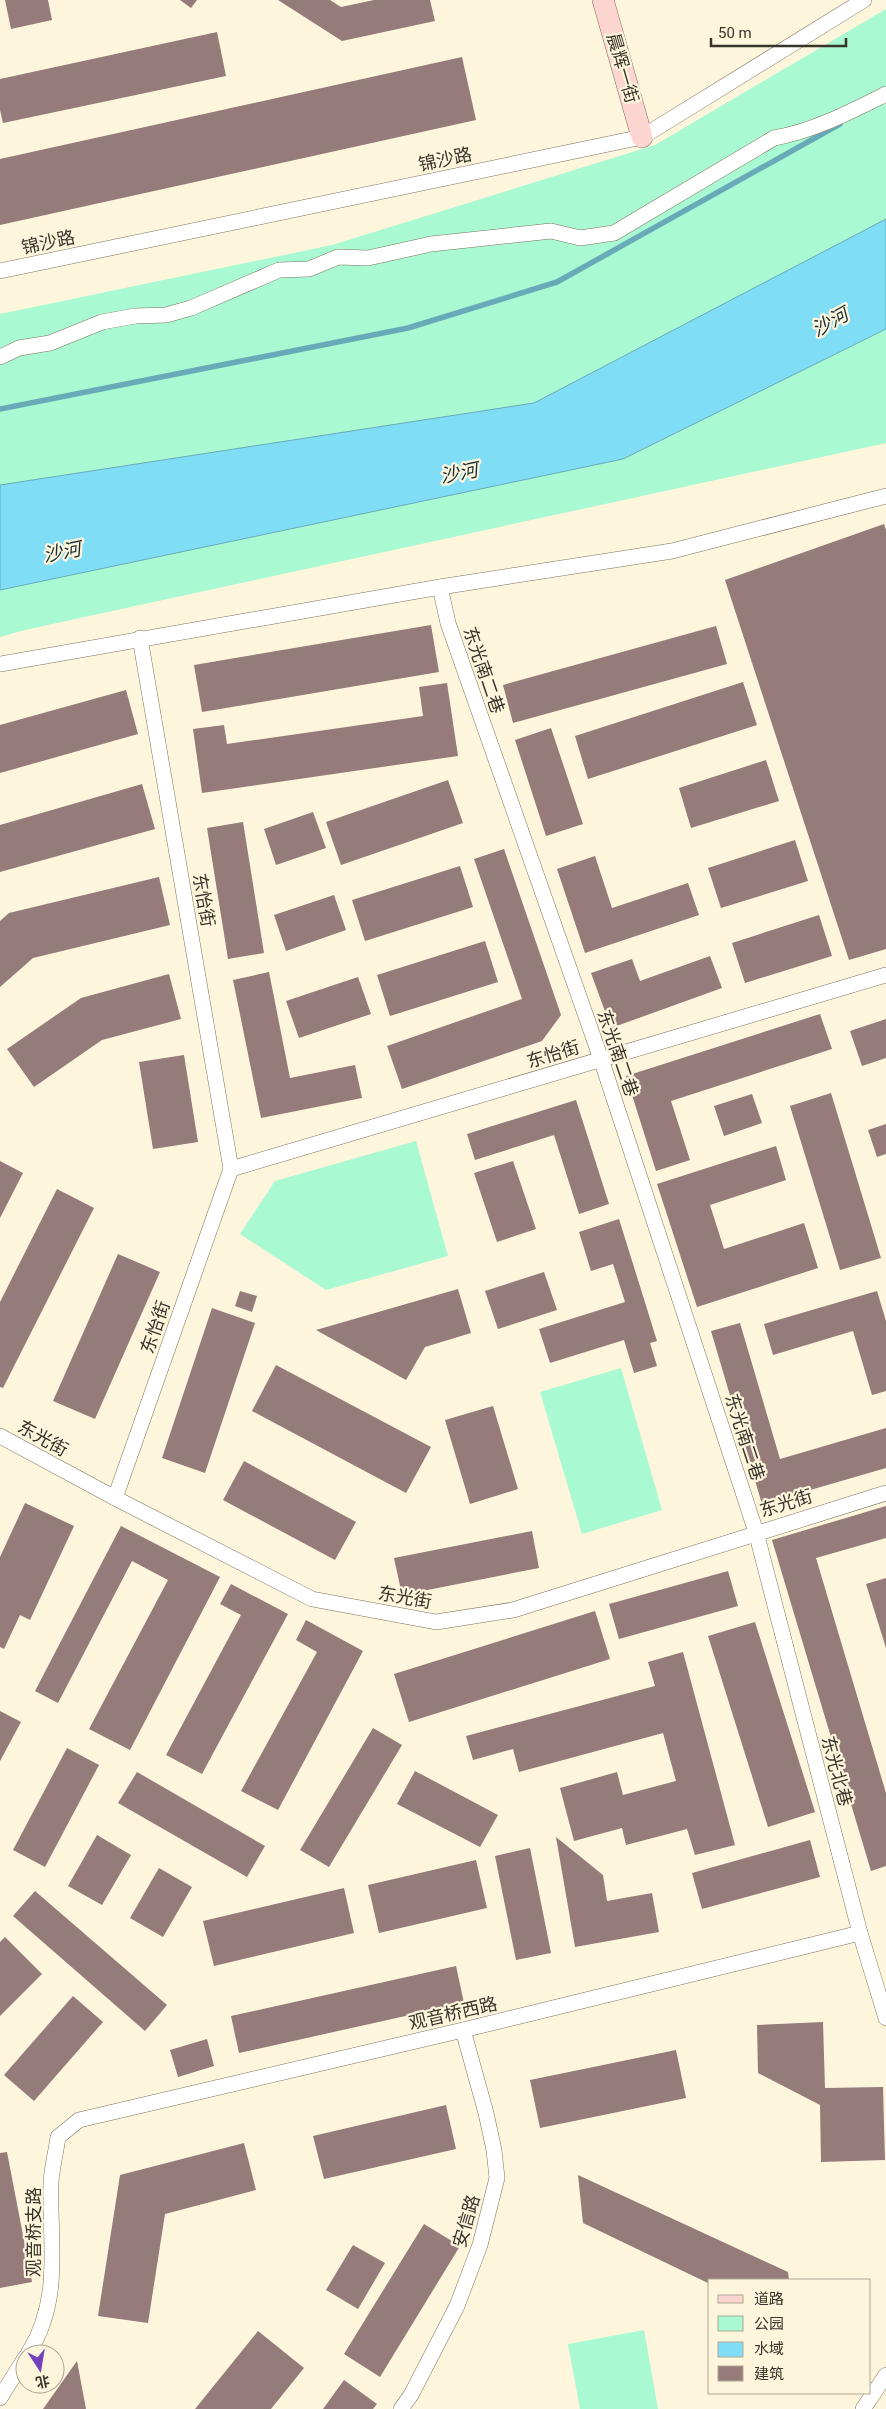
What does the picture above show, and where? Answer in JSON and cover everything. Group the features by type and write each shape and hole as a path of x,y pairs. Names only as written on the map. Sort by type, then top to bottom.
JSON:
{"street":[{"name":"晨辉一街","path":"603,0 642,137"},
{"name":"锦沙路","path":"0,271 642,137 864,0"},
{"path":"0,357 19,348 50,343 102,322 135,316 166,315 191,308 279,270 309,269 338,257 368,258 431,244 551,231 580,238 614,233 774,138 799,133 844,115 886,94"},
{"path":"0,664 440,587 672,551 886,496"},
{"name":"东光南二巷","path":"440,587 448,622 601,1059 756,1532"},
{"name":"东怡街","path":"115,1498 231,1169 140,638"},
{"name":"东怡街","path":"231,1169 886,975"},
{"name":"东光街","path":"0,1436 115,1498 312,1599 436,1622 513,1610 756,1532 886,1493"},
{"name":"东光北巷","path":"756,1532 860,1933 886,2018"},
{"name":"观音桥西路","path":"58,2137 80,2120 463,2030 860,1933"},
{"name":"安信路","path":"401,2409 411,2395 456,2306 480,2245 497,2178 494,2150 486,2113 463,2030"},
{"name":"观音桥支路","path":"34,2344 40,2335 53,2276 51,2181 58,2137"},
{"path":"0,2398 15,2374"},
{"path":"863,2409 886,2375"}],"green space":[{"path":"886,9 886,443 0,637 0,314 332,245 655,145"},
{"path":"416,1141 448,1256 326,1290 240,1234 275,1181"},
{"path":"621,1368 662,1510 582,1534 540,1392"},
{"path":"644,2330 658,2409 580,2409 568,2344"}],"water":[{"name":"沙河","path":"886,219 886,329 623,459 0,590 0,485 534,403"}],"building":[{"path":"5,0 48,0 52,20 11,29"},
{"path":"180,0 197,0 191,8"},
{"path":"278,0 330,0 341,7 374,0 430,0 435,21 342,41"},
{"path":"217,32 226,76 3,123 0,110 0,79"},
{"path":"462,57 476,120 0,225 0,159"},
{"path":"884,524 886,530 886,949 849,960 725,580"},
{"path":"431,625 439,672 202,712 194,665"},
{"path":"716,626 727,664 513,723 503,685"},
{"path":"743,682 757,725 588,779 575,736"},
{"path":"447,683 458,756 202,793 193,729 224,725 227,744 423,716 419,687"},
{"path":"126,690 138,734 0,773 0,725"},
{"path":"551,728 583,824 546,836 515,740"},
{"path":"766,760 779,801 691,828 679,788"},
{"path":"448,780 463,823 341,865 326,822"},
{"path":"142,784 155,829 0,872 0,825"},
{"path":"313,812 326,848 276,865 264,829"},
{"path":"243,822 264,953 228,959 207,828"},
{"path":"795,840 808,881 721,908 708,868"},
{"path":"504,849 561,1015 542,1041 402,1089 387,1046 522,999 474,859"},
{"path":"595,856 612,908 688,883 699,915 585,953 557,869"},
{"path":"460,866 473,907 365,941 352,900"},
{"path":"159,877 170,925 33,958 0,987 0,921 9,913"},
{"path":"334,895 346,930 286,951 274,915"},
{"path":"819,915 832,956 745,983 732,943"},
{"path":"485,941 498,982 390,1016 377,975"},
{"path":"710,956 722,988 611,1028 591,973 632,959 640,981"},
{"path":"269,972 290,1078 355,1065 362,1098 261,1118 233,980"},
{"path":"169,974 181,1019 102,1040 34,1087 7,1049 81,998"},
{"path":"358,977 371,1014 299,1038 286,1001"},
{"path":"820,1014 832,1049 671,1101 690,1160 656,1171 626,1076"},
{"path":"886,1019 886,1058 862,1066 850,1031"},
{"path":"184,1055 198,1142 153,1149 139,1062"},
{"path":"831,1093 881,1258 840,1270 790,1106"},
{"path":"752,1094 762,1123 724,1136 714,1106"},
{"path":"576,1100 609,1204 579,1214 554,1135 475,1160 467,1134"},
{"path":"886,1124 886,1154 877,1157 868,1130"},
{"path":"776,1146 786,1180 710,1205 724,1249 804,1223 818,1268 697,1307 657,1184"},
{"path":"0,1161 23,1173 0,1218"},
{"path":"513,1161 536,1229 497,1242 474,1173"},
{"path":"57,1189 94,1208 3,1388 0,1387 0,1302"},
{"path":"619,1219 657,1341 650,1343 657,1366 634,1373 624,1340 550,1363 539,1329 625,1302 613,1264 591,1271 579,1232"},
{"path":"118,1254 160,1272 95,1419 53,1401"},
{"path":"544,1272 557,1310 498,1329 485,1291"},
{"path":"458,1289 471,1333 425,1347 406,1380 316,1330"},
{"path":"240,1291 257,1296 252,1312 235,1306"},
{"path":"877,1291 886,1321 886,1391 872,1395 853,1331 773,1355 764,1324"},
{"path":"212,1308 255,1323 205,1473 162,1458"},
{"path":"740,1323 780,1459 886,1428 886,1468 762,1504 711,1331"},
{"path":"276,1365 431,1447 406,1493 252,1411"},
{"path":"493,1406 518,1489 470,1504 445,1420"},
{"path":"244,1461 356,1522 335,1560 223,1500"},
{"path":"25,1503 74,1526 30,1620 20,1615 4,1649 0,1647 0,1557"},
{"path":"886,1506 886,1538 816,1558 886,1793 886,1866 871,1871 772,1540"},
{"path":"121,1526 220,1577 130,1750 89,1729 168,1580 132,1561 58,1703 35,1691"},
{"path":"532,1531 539,1568 402,1595 394,1558"},
{"path":"728,1571 738,1606 619,1639 609,1604"},
{"path":"886,1578 886,1648 866,1584"},
{"path":"231,1584 288,1614 202,1774 166,1755 241,1615 220,1604"},
{"path":"595,1611 610,1659 409,1722 394,1674"},
{"path":"306,1620 363,1651 278,1810 241,1791 317,1652 296,1640"},
{"path":"755,1622 815,1812 768,1827 708,1636"},
{"path":"683,1652 735,1845 695,1855 687,1829 626,1845 622,1828 574,1841 560,1788 617,1772 623,1795 676,1781 663,1733 519,1772 513,1749 473,1760 466,1736 655,1686 648,1662"},
{"path":"0,1711 21,1722 0,1761"},
{"path":"373,1728 402,1745 329,1867 300,1850"},
{"path":"67,1748 99,1765 45,1867 13,1850"},
{"path":"415,1771 498,1815 480,1847 397,1804"},
{"path":"137,1772 265,1846 247,1877 118,1803"},
{"path":"97,1835 131,1855 102,1905 68,1886"},
{"path":"556,1837 603,1875 607,1901 652,1893 659,1932 575,1947"},
{"path":"810,1840 820,1877 702,1909 692,1873"},
{"path":"530,1848 551,1953 516,1960 495,1856"},
{"path":"476,1860 487,1908 379,1933 368,1885"},
{"path":"159,1868 192,1887 163,1937 130,1918"},
{"path":"344,1888 354,1933 214,1966 203,1921"},
{"path":"35,1891 167,2005 145,2031 13,1916"},
{"path":"5,1937 42,1974 0,2016 0,1942"},
{"path":"456,1966 464,2003 239,2053 231,2016"},
{"path":"73,1996 103,2022 34,2101 4,2075"},
{"path":"823,2022 825,2088 883,2087 885,2160 821,2162 820,2105 758,2073 757,2025"},
{"path":"207,2039 214,2066 178,2077 170,2050"},
{"path":"676,2050 686,2098 540,2128 530,2080"},
{"path":"446,2105 456,2149 324,2179 313,2136"},
{"path":"244,2143 256,2190 165,2214 148,2323 98,2316 120,2175"},
{"path":"7,2152 32,2282 0,2288 0,2153"},
{"path":"578,2175 788,2272 789,2279 708,2279 708,2283 583,2223"},
{"path":"424,2224 460,2246 380,2377 344,2354"},
{"path":"353,2245 385,2263 358,2309 326,2290"},
{"path":"258,2331 304,2368 271,2409 195,2409"},
{"path":"77,2361 86,2409 43,2409 54,2394 65,2394 65,2378"},
{"path":"344,2380 377,2404 373,2409 323,2409"}],"waterway":[{"path":"0,409 408,328 557,282 840,124"}]}
